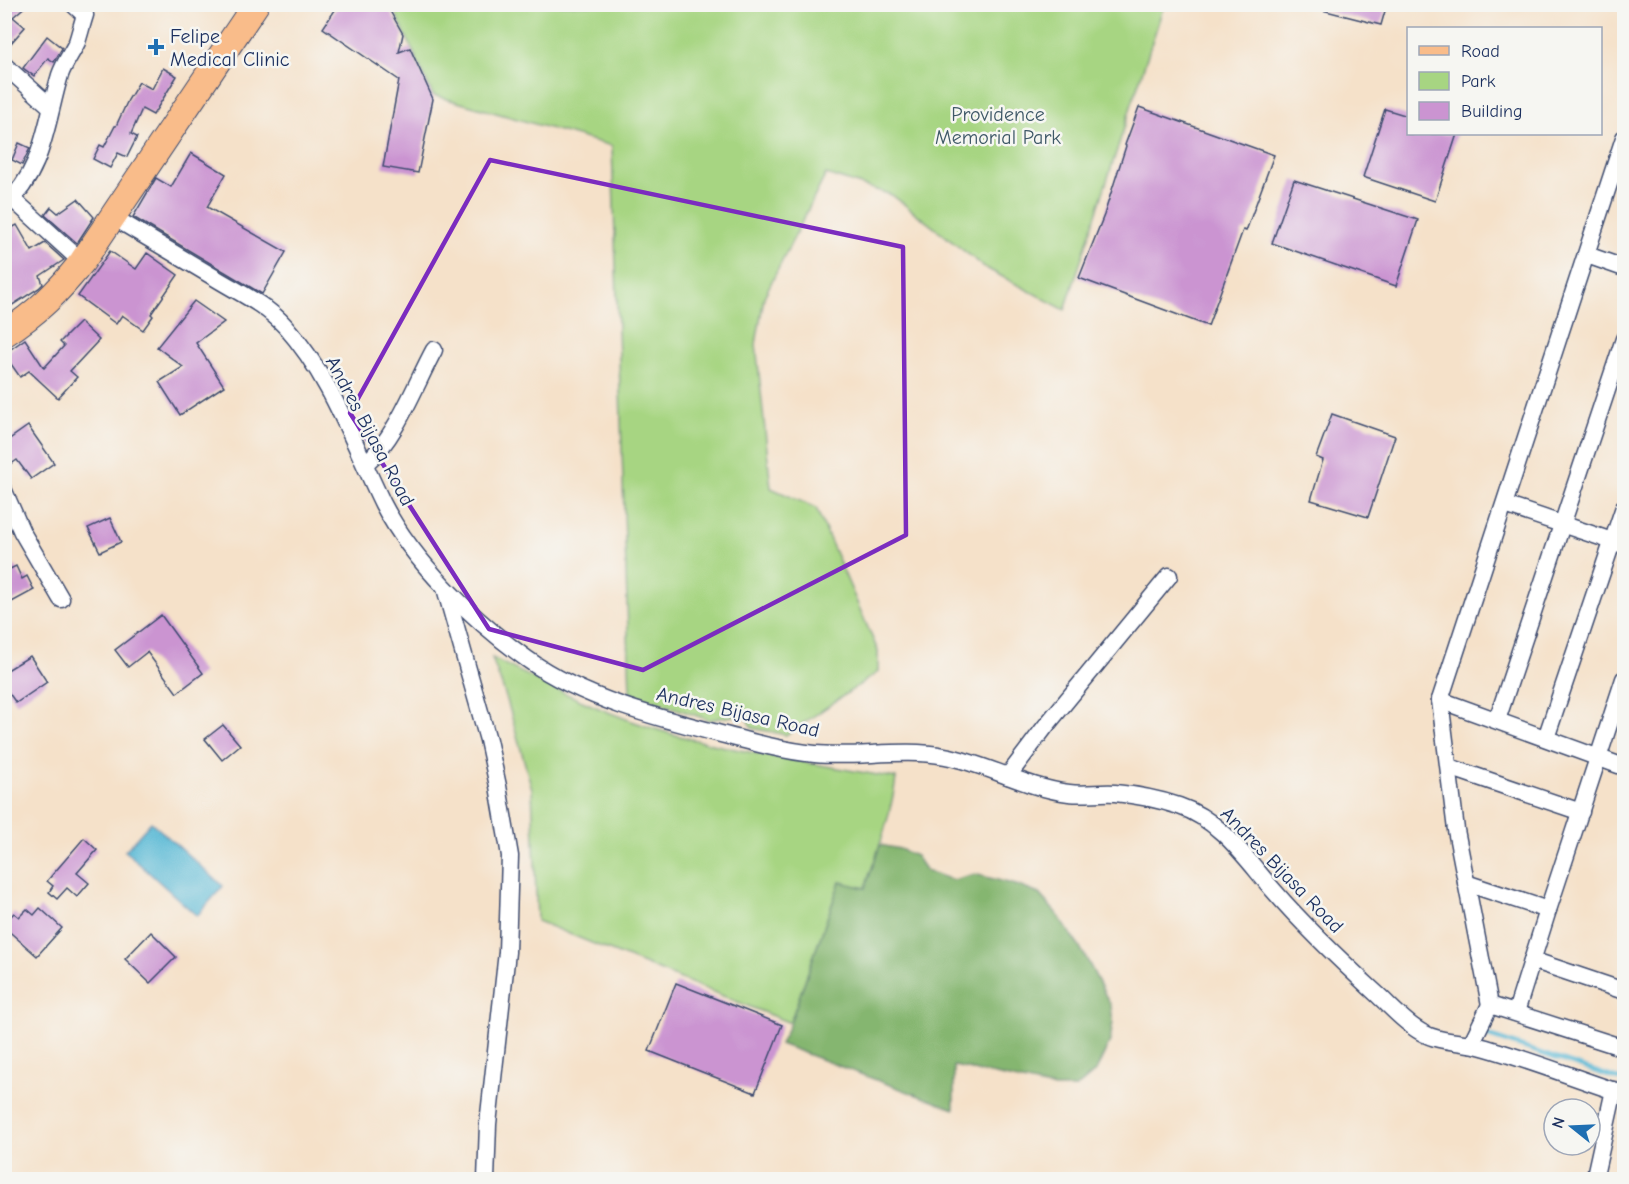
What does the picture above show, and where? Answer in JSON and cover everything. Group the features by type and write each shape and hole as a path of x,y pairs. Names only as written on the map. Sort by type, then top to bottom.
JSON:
{"main road":[{"path":"4,334 29,318 56,294 82,262 256,4"}],"street":[{"path":"73,4 84,15 76,43 61,72 41,150 30,177 7,199 82,262"},
{"path":"4,65 51,107"},
{"path":"1471,1044 1490,1005 1456,830 1440,700 1624,138"},
{"name":"Andres Bijasa Road","path":"113,217 254,301 281,321 326,384 366,463 384,506 404,538 445,587 504,642 555,677 577,688 671,721 778,748 820,754 908,752 941,756 975,764 1043,788 1071,793 1113,793 1144,797 1183,807 1213,823 1240,850 1279,896 1356,975 1422,1033 1446,1041 1471,1044 1619,1092"},
{"path":"1587,255 1624,268"},
{"path":"1497,720 1564,525 1624,339"},
{"path":"366,463 378,453 390,435 434,350"},
{"path":"4,491 22,532 61,599"},
{"path":"1505,505 1619,543"},
{"path":"1546,738 1619,543 1624,507"},
{"path":"1008,776 1045,727 1169,576"},
{"path":"445,587 488,740 510,856 507,952 488,1124 486,1179"},
{"path":"1516,1012 1624,679"},
{"path":"1440,700 1624,767"},
{"path":"1449,768 1581,812"},
{"path":"1466,884 1548,910"},
{"path":"1532,960 1624,991"},
{"path":"1490,1005 1624,1048"},
{"path":"1594,1179 1619,1092"}],"highlighted area":[{"path":"490,160 903,247 906,535 643,670 489,629 350,413"}],"green space":[{"name":"Providence Memorial Park","path":"392,5 1164,5 1065,310 986,268 892,195 826,174 764,297 756,344 771,488 816,508 878,651 878,672 786,735 752,728 744,714 709,720 630,693 612,146 433,95"},
{"path":"492,658 603,710 672,734 812,764 896,778 887,820 865,888 840,882 790,1023 537,921 532,789 507,700"},
{"path":"880,845 900,849 916,856 926,871 953,880 975,874 1039,894 1057,914 1084,954 1111,1006 1113,1022 1110,1041 1096,1071 1076,1088 1054,1088 954,1066 954,1109 780,1044 790,1023 840,882 865,888"}],"water":[{"path":"151,822 223,886 197,916 125,851"}],"building":[{"path":"4,4 28,4 13,17 25,27 4,51"},
{"path":"339,4 386,4 403,34 399,52 410,48 433,99 418,173 383,167 399,80 323,28"},
{"path":"1318,4 1387,4 1381,25 1318,9"},
{"path":"47,36 62,48 54,62 48,58 34,76 23,68"},
{"path":"163,68 177,76 153,115 142,109 131,134 137,137 127,157 118,153 110,168 93,159 100,145 104,147 139,82 152,89"},
{"path":"1139,107 1274,155 1246,231 1243,230 1208,326 1079,278 1104,215"},
{"path":"1385,109 1407,116 1407,135 1457,135 1435,201 1363,177"},
{"path":"19,143 30,148 22,165 12,160"},
{"path":"191,153 226,174 207,207 286,252 262,294 133,217 156,178 171,187"},
{"path":"1294,180 1418,220 1396,286 1272,243"},
{"path":"78,199 94,217 77,243 45,215 51,207 58,213"},
{"path":"17,225 32,251 45,243 64,260 40,276 43,284 39,288 11,306 4,296 4,251 9,248 4,241 4,232"},
{"path":"110,251 136,269 147,253 178,275 151,314 153,316 143,330 122,315 116,324 78,296"},
{"path":"194,301 224,322 196,343 224,386 180,415 159,382 183,367 157,347"},
{"path":"80,322 99,340 70,371 77,377 58,398 29,371 20,377 4,354 25,339 44,368 64,346 60,342"},
{"path":"1332,414 1395,436 1368,517 1311,500 1323,460 1316,457"},
{"path":"28,426 54,463 31,479 17,460 4,469 4,443"},
{"path":"110,518 121,542 100,552 88,528"},
{"path":"16,566 22,579 27,576 34,590 10,603 4,592 4,572"},
{"path":"161,615 203,673 177,693 147,652 128,667 115,650"},
{"path":"30,656 47,682 16,703 4,686 4,672"},
{"path":"223,725 240,745 222,760 205,739"},
{"path":"84,838 97,850 77,873 89,883 77,897 67,888 57,899 49,892 53,886 47,881"},
{"path":"40,908 62,928 37,956 4,927 4,923 14,913 19,917 27,909 34,915"},
{"path":"151,932 176,957 150,983 125,959"},
{"path":"676,983 782,1025 755,1093 649,1051"}],"waterway":[{"path":"1480,1033 1624,1081"}],"place":[{"name":"Felipe Medical Clinic","path":"156,47"}]}
